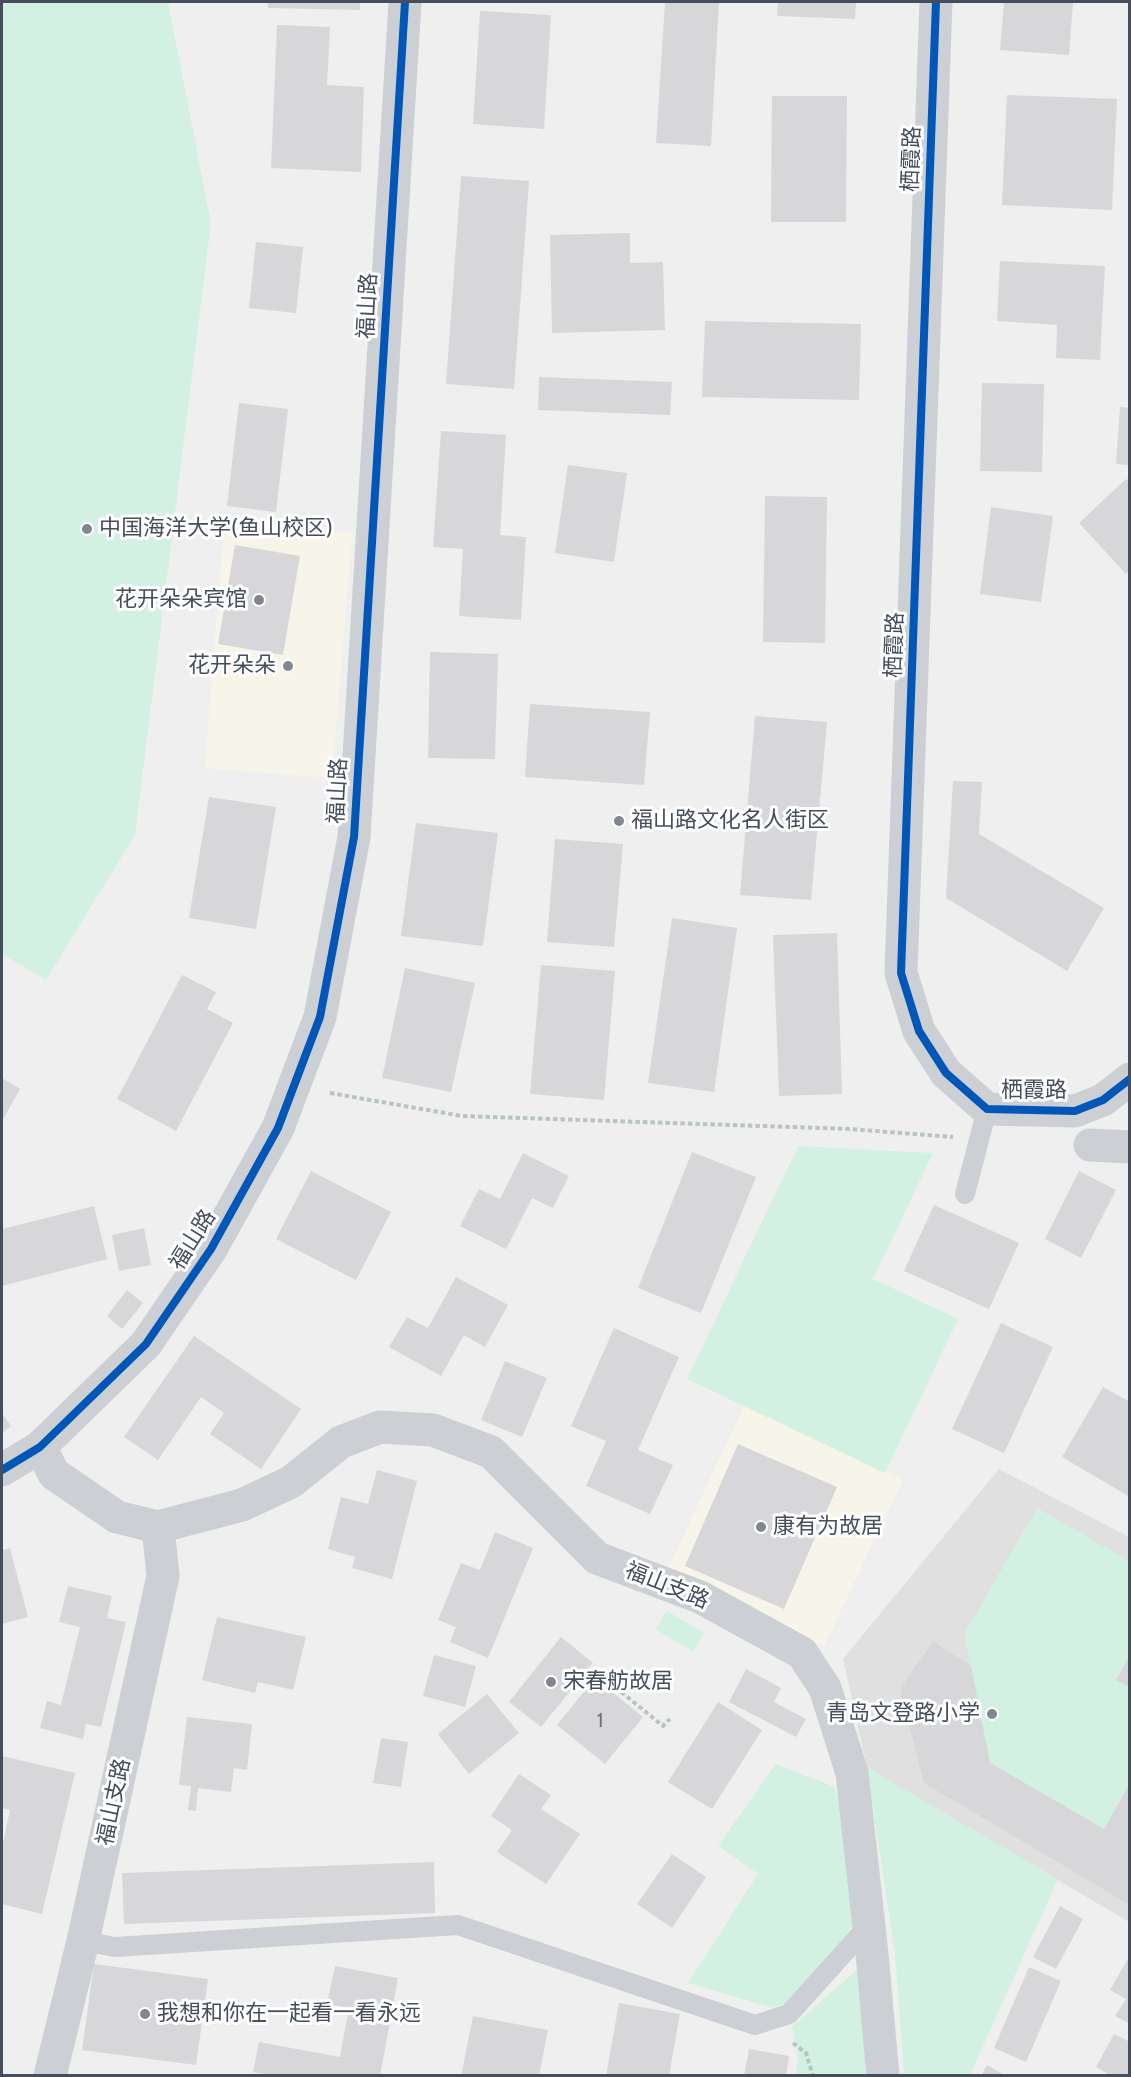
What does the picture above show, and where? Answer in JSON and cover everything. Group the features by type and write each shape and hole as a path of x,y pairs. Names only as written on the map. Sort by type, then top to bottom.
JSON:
{"street":[{"name":"福山路","path":"2,1470 40,1447 146,1344 211,1249 278,1128 320,1017 354,837 405,2"},
{"name":"栖霞路","path":"936,2 901,973 920,1031 946,1073 983,1124 1075,1111 1103,1100 1130,1079"},
{"path":"1090,1145 1130,1146"},
{"name":"福山支路","path":"40,1447 54,1474 108,1511 117,1517 158,1527 242,1505 291,1482 341,1442 380,1427 433,1430 491,1452 597,1558 700,1597 802,1653 825,1688 852,1773 883,2076"},
{"name":"福山支路","path":"50,2076 83,1941 163,1576 158,1527"}],"lane":[{"path":"965,1194 983,1124"},
{"path":"83,1941 115,1947 458,1925 755,2025 789,2014 869,1925"}],"path":[{"path":"293,1087 462,1116 850,1130 983,1124"},
{"path":"598,1673 663,1726 670,1719"},
{"path":"767,2021 806,2053 813,2076"}],"shaded area":[{"path":"224,524 352,533 332,778 205,768"},
{"path":"744,1406 903,1480 824,1646 666,1573"},
{"name":"青岛文登路小学","path":"999,1469 1129,1537 1129,1922 867,1768 843,1659"}],"green space":[{"name":"中国海洋大学(鱼山校区)","path":"2,2 168,2 211,223 135,835 46,980 2,954"},
{"path":"798,1146 933,1153 873,1279 958,1319 885,1473 687,1379"},
{"path":"1037,1508 1129,1561 1129,1656 1116,1680 1129,1687 1129,1784 1104,1829 990,1763 964,1634"},
{"path":"667,1611 704,1633 693,1652 655,1629"},
{"path":"776,1764 835,1787 850,1858 854,1925 795,2000 773,2008 688,1983 758,1874 718,1846"},
{"path":"867,1768 1058,1879 970,2075 904,2075 895,1954"},
{"path":"866,1962 873,2075 796,2075 798,2054 792,2027"}],"building":[{"path":"268,2 360,2 360,10 268,8"},
{"path":"665,2 719,2 711,146 656,143"},
{"path":"778,2 856,2 855,19 777,16"},
{"path":"1004,2 1073,2 1069,55 1000,50"},
{"path":"480,11 551,15 544,129 473,124"},
{"path":"277,25 330,27 327,85 364,87 361,172 271,168"},
{"path":"1007,95 1117,99 1112,210 1002,205"},
{"path":"772,96 847,96 846,222 771,222"},
{"path":"461,176 529,181 514,389 446,384"},
{"path":"630,233 630,263 663,262 665,330 552,333 550,235"},
{"path":"256,242 303,247 296,313 249,308"},
{"path":"1000,261 1105,266 1100,360 1056,358 1057,325 997,321"},
{"path":"705,321 861,324 859,400 702,397"},
{"path":"539,377 672,382 670,415 538,410"},
{"path":"982,383 1044,384 1042,472 980,471"},
{"path":"239,403 288,409 276,512 227,506"},
{"path":"1120,407 1130,408 1130,465 1116,464"},
{"path":"441,431 506,435 500,535 526,537 521,620 459,616 463,549 433,547"},
{"path":"568,465 627,473 614,562 555,553"},
{"path":"1126,479 1130,482 1130,570 1126,574 1079,523"},
{"path":"765,496 827,497 825,643 763,642"},
{"path":"991,507 1053,516 1041,602 980,594"},
{"name":"花开朵朵宾馆","path":"235,545 300,556 283,655 218,644"},
{"path":"430,652 498,654 495,759 428,758"},
{"path":"530,704 650,712 644,785 525,777"},
{"path":"755,716 827,722 811,900 740,895"},
{"path":"953,781 982,782 979,834 1104,908 1067,971 946,898"},
{"path":"209,797 276,807 256,929 189,918"},
{"path":"416,823 498,833 483,946 401,936"},
{"path":"555,839 623,844 614,947 547,942"},
{"path":"672,918 737,928 714,1092 648,1083"},
{"path":"837,933 842,1094 779,1096 773,935"},
{"path":"541,965 615,971 604,1100 530,1094"},
{"path":"405,968 475,983 451,1092 382,1078"},
{"path":"182,975 216,992 207,1009 233,1023 176,1131 117,1099"},
{"path":"2,1078 20,1089 2,1121"},
{"path":"692,1152 756,1177 701,1313 638,1288"},
{"path":"523,1153 569,1176 553,1208 532,1198 506,1249 460,1226 479,1189 500,1199"},
{"path":"311,1171 391,1212 356,1280 276,1239"},
{"path":"1079,1171 1116,1190 1081,1258 1045,1239"},
{"path":"934,1205 1019,1243 989,1309 904,1271"},
{"path":"94,1206 107,1259 2,1286 2,1229"},
{"path":"144,1228 151,1265 119,1271 112,1235"},
{"path":"456,1277 508,1305 485,1347 464,1335 441,1376 389,1347 407,1317 428,1328"},
{"path":"127,1290 143,1303 122,1329 107,1316"},
{"path":"1001,1323 1053,1347 1004,1453 952,1429"},
{"path":"614,1328 679,1357 638,1450 673,1465 650,1514 586,1486 606,1441 571,1426"},
{"path":"194,1336 301,1409 261,1469 210,1434 224,1413 201,1397 158,1460 124,1437"},
{"path":"505,1361 547,1378 522,1437 481,1420"},
{"path":"1103,1387 1130,1402 1130,1497 1062,1457"},
{"path":"2,1413 11,1426 2,1433"},
{"name":"康有为故居","path":"738,1444 837,1487 784,1609 685,1566"},
{"path":"377,1470 417,1481 392,1579 352,1568 355,1557 328,1549 341,1497 368,1504"},
{"path":"495,1532 533,1548 488,1658 450,1642 456,1627 438,1620 461,1563 480,1570"},
{"path":"10,1548 28,1617 2,1624 2,1550"},
{"path":"68,1586 112,1596 107,1618 126,1622 101,1727 86,1724 83,1739 40,1728 47,1701 61,1705 80,1627 59,1622"},
{"path":"217,1617 306,1637 293,1690 258,1682 255,1693 202,1680"},
{"name":"宋春舫故居","path":"561,1637 593,1663 541,1727 509,1702"},
{"path":"933,1641 971,1666 990,1763 1104,1829 1130,1784 1130,1905 924,1783 900,1689"},
{"path":"434,1655 476,1666 465,1707 423,1696"},
{"path":"1130,1656 1130,1687 1116,1680"},
{"path":"746,1669 781,1688 774,1702 806,1719 796,1737 729,1702"},
{"path":"595,1678 643,1717 605,1764 557,1725"},
{"path":"487,1694 519,1733 469,1774 438,1734"},
{"path":"718,1702 762,1730 712,1809 668,1782"},
{"path":"187,1717 252,1724 247,1770 234,1768 231,1792 198,1788 196,1811 188,1810 191,1786 179,1785"},
{"path":"381,1738 408,1742 401,1787 373,1783"},
{"path":"2,1756 75,1773 42,1914 2,1904 2,1848 10,1810 2,1808"},
{"path":"519,1774 551,1795 541,1809 580,1834 546,1884 497,1852 512,1830 491,1816"},
{"path":"672,1854 706,1877 672,1928 637,1904"},
{"path":"434,1862 435,1913 124,1924 122,1873"},
{"path":"1060,1906 1083,1919 1056,1969 1033,1957"},
{"path":"1130,1955 1130,2024 1115,2016 1126,1999 1110,1990"},
{"name":"我想和你在一起看一看永远","path":"94,1964 208,1979 196,2065 82,2050"},
{"path":"335,1966 398,1978 380,2076 272,2076 253,2072 259,2042 340,2057 349,2008 327,2004"},
{"path":"1029,1967 1061,1981 1026,2062 994,2048"},
{"path":"619,2003 680,2014 669,2076 606,2076"},
{"path":"473,2016 548,2030 539,2076 461,2076"},
{"path":"1114,2034 1130,2042 1130,2070 1126,2076 1112,2076 1096,2067"},
{"path":"749,2049 789,2056 786,2076 744,2076"},
{"path":"987,2065 1006,2076 981,2076"}],"cycle path":[{"path":"2,1470 40,1447 146,1344 211,1249 278,1128 320,1017 354,837 405,2"},
{"path":"936,2 901,973 919,1031 946,1073 987,1109 1075,1111 1103,1100 1130,1079"}],"place":[{"name":"中国海洋大学(鱼山校区)","path":"87,529"},
{"name":"花开朵朵宾馆","path":"259,600"},
{"name":"花开朵朵","path":"288,666"},
{"name":"福山路文化名人街区","path":"619,821"},
{"name":"康有为故居","path":"761,1527"},
{"name":"宋春舫故居","path":"551,1682"},
{"name":"青岛文登路小学","path":"992,1714"},
{"name":"我想和你在一起看一看永远","path":"145,2014"}]}
